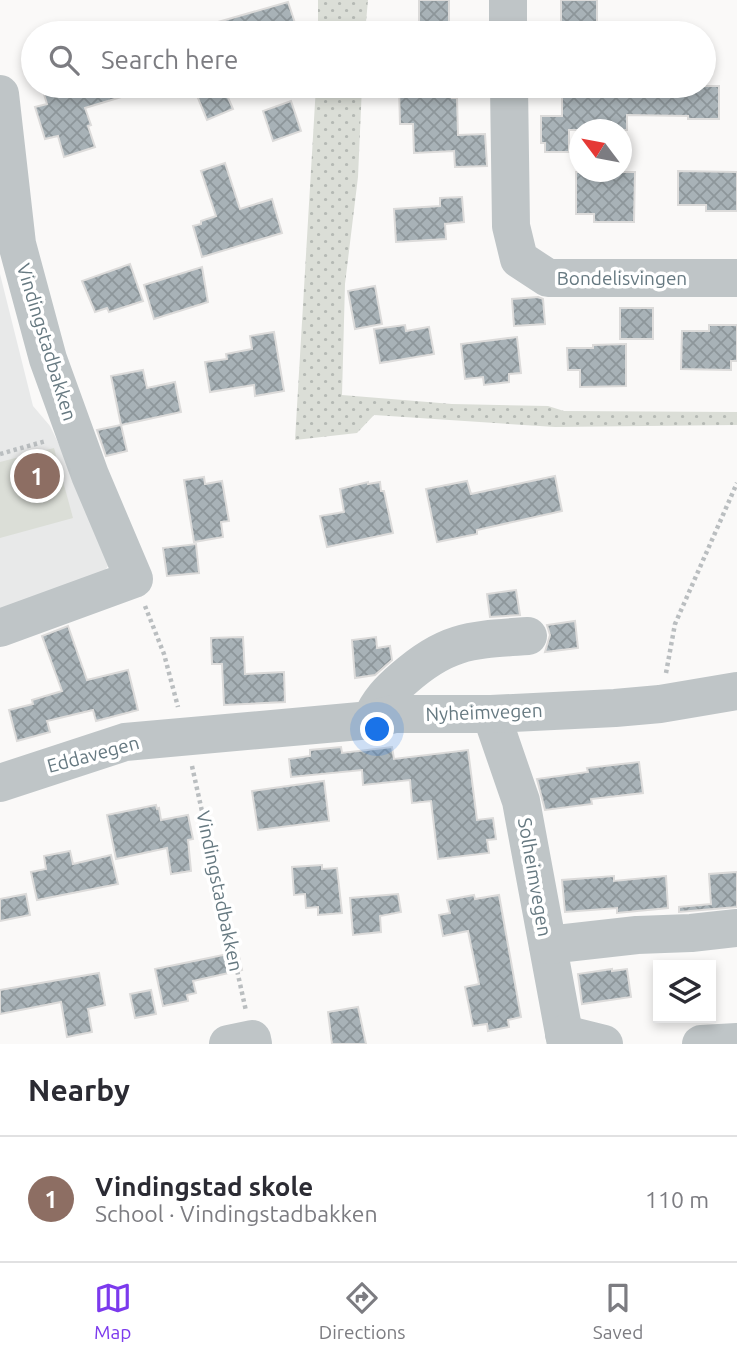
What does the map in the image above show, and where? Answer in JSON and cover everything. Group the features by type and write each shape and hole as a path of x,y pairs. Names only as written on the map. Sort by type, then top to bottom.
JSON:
{"street":[{"path":"508,0 508,21"},
{"name":"Vindingstadbakken","path":"0,94 18,244 48,359 90,475 134,579"},
{"name":"Bondelisvingen","path":"509,98 511,226 519,259 548,278 737,278"},
{"path":"0,628 134,579"},
{"path":"371,720 376,706 395,685 430,656 449,646 474,640 528,636"},
{"name":"Nyheimvegen","path":"187,736 371,720 394,714 491,714 660,704 737,691"},
{"name":"Solheimvegen","path":"491,714 521,801 565,1039"},
{"name":"Eddavegen","path":"0,783 125,742 187,736"},
{"path":"548,945 737,928"},
{"path":"565,1039 604,1044"},
{"path":"701,1044 737,1042"}],"path":[{"path":"0,454 74,433"},
{"path":"660,704 675,624 737,483"},
{"name":"Vindingstadbakken","path":"134,579 164,654 187,736 244,1042"}],"shaded area":[{"path":"318,0 368,0 366,21 318,21"},
{"path":"315,98 361,98 358,177 345,284 342,395 452,404 548,406 564,411 737,412 737,425 555,427 374,415 357,433 295,440"},
{"path":"0,274 33,406 50,426 98,525 108,566 94,588 0,619"},
{"path":"54,448 73,518 0,538 0,462"}],"building":[{"path":"419,0 449,0 449,21 419,21"},
{"path":"561,0 597,0 597,21 561,21"},
{"path":"288,2 294,21 222,21"},
{"path":"716,86 719,86 719,119 627,115 627,119 569,119 569,152 545,152 545,143 541,143 541,116 562,116 562,98 716,98"},
{"path":"45,98 118,98 85,108 95,147 64,157 58,136 45,139 35,107 47,104"},
{"path":"198,98 228,98 233,109 207,120"},
{"path":"399,98 457,98 458,135 485,134 487,166 455,167 454,151 414,153 413,124 400,124"},
{"path":"291,101 301,131 273,141 263,111"},
{"path":"225,163 240,209 272,199 282,233 202,257 193,226 216,216 201,171"},
{"path":"678,171 737,172 737,211 706,211 706,205 678,205"},
{"path":"632,172 635,172 634,222 594,222 594,214 576,214 576,182 632,182"},
{"path":"462,197 464,222 445,224 446,239 396,242 394,209 440,206 440,198"},
{"path":"130,264 143,301 109,312 107,308 95,312 82,281"},
{"path":"202,267 208,302 154,319 144,285"},
{"path":"375,286 382,324 355,329 348,291"},
{"path":"512,299 543,299 545,324 514,326"},
{"path":"620,308 653,308 653,339 620,339"},
{"path":"405,325 406,331 429,327 434,354 380,363 374,329"},
{"path":"709,325 737,325 737,361 731,361 731,370 681,369 682,331 709,331"},
{"path":"274,332 284,391 255,396 254,385 210,392 205,362 227,359 226,354 252,349 250,336"},
{"path":"517,337 521,373 509,374 509,382 484,385 483,377 465,379 461,344"},
{"path":"626,344 626,386 580,387 580,370 568,370 567,348"},
{"path":"143,370 147,388 175,382 181,412 121,425 111,376"},
{"path":"121,425 127,451 106,456 97,430"},
{"path":"555,476 562,511 437,542 426,489 467,481 471,494"},
{"path":"204,477 205,484 222,481 229,521 221,522 223,537 194,542 184,480"},
{"path":"380,482 393,533 327,547 320,516 344,512 340,489"},
{"path":"196,544 199,573 167,576 163,548"},
{"path":"516,590 520,615 490,617 487,594"},
{"path":"575,621 578,648 545,652 550,635 547,625"},
{"path":"68,626 87,680 128,670 138,710 96,721 93,710 47,721 50,732 17,741 9,710 33,704 32,700 62,691 42,636"},
{"path":"243,637 245,674 284,672 285,702 224,705 222,664 212,664 211,638"},
{"path":"376,637 377,648 390,646 392,660 375,675 355,678 352,640"},
{"path":"341,747 342,753 392,747 394,759 468,750 477,820 493,818 496,839 487,840 489,853 438,859 431,801 412,803 410,780 363,785 362,770 291,777 289,759 310,756 310,750"},
{"path":"639,762 643,793 591,799 592,804 545,810 537,779 588,772 587,768"},
{"path":"324,781 329,821 258,830 252,791"},
{"path":"156,805 161,820 188,815 193,839 188,840 191,871 171,874 167,848 116,859 107,815"},
{"path":"70,851 73,864 111,855 118,884 37,900 31,872 46,869 44,856"},
{"path":"322,865 322,869 337,868 342,913 318,915 318,907 306,908 305,894 294,895 292,867"},
{"path":"737,872 737,907 679,912 679,907 711,904 709,874"},
{"path":"614,876 614,881 666,876 668,908 617,913 617,908 565,912 562,880"},
{"path":"26,894 30,915 0,921 0,899"},
{"path":"398,894 401,912 380,916 381,932 353,935 350,898"},
{"path":"474,895 475,899 499,895 521,1017 508,1020 509,1027 488,1031 487,1024 473,1026 465,987 479,984 468,931 443,936 439,915 450,913 447,900"},
{"path":"238,952 242,970 193,981 196,993 187,995 188,1001 163,1006 155,969"},
{"path":"627,969 631,997 582,1004 578,974"},
{"path":"99,973 105,1005 88,1009 92,1032 67,1037 61,1002 0,1014 0,990"},
{"path":"151,990 156,1014 135,1018 130,994"},
{"path":"358,1007 366,1044 332,1044 328,1012"}],"place":[{"name":"Vindingstad skole","path":"37,476"}]}
